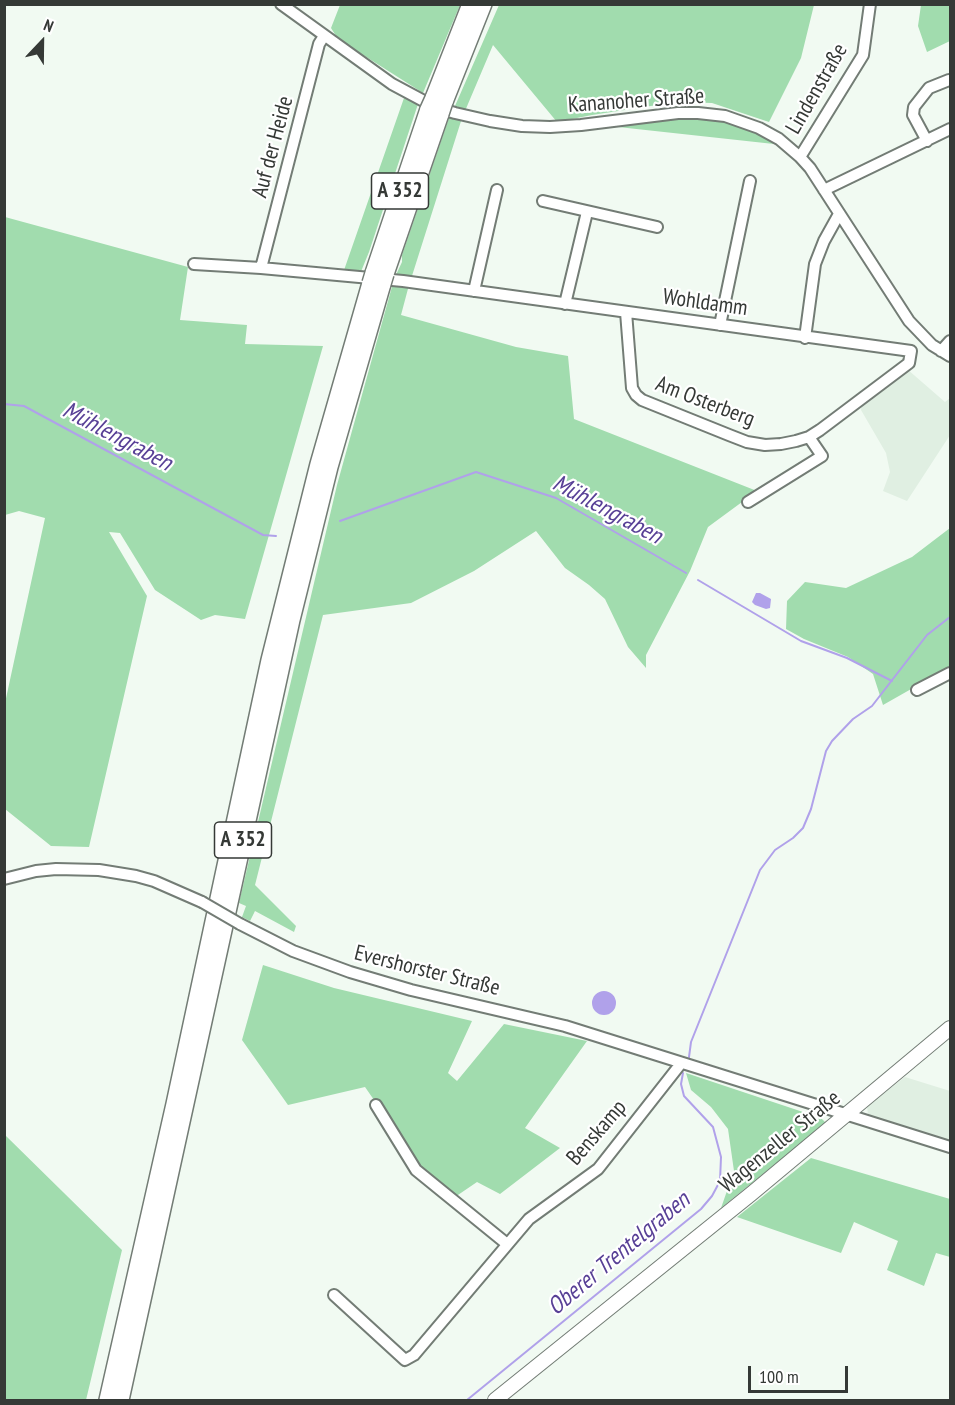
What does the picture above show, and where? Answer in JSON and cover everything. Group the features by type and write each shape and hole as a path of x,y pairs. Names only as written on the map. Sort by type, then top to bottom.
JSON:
{"highway":[{"name":"A 352","path":"107,1401 167,1137 239,793 274,639 318,464 470,4"},
{"name":"A 352","path":"437,106 484,4"},
{"name":"A 352","path":"121,1401 292,620 378,278"}],"main road":[{"name":"Wagenzeller Straße","path":"495,1401 951,1028"}],"street":[{"name":"Kananoher Straße","path":"280,4 401,89 435,107 455,113 522,126 550,127 678,113 725,116 759,128 779,139 800,156 909,321 925,338 946,354"},
{"name":"Lindenstraße","path":"800,156 863,55 870,4"},
{"name":"Auf der Heide","path":"261,268 319,44 324,36"},
{"path":"927,141 913,115 914,107 929,88 949,80"},
{"path":"824,190 951,129"},
{"path":"720,325 750,181"},
{"path":"474,291 497,190"},
{"path":"543,201 657,227"},
{"path":"565,303 586,212"},
{"path":"805,338 815,264 824,241 839,214"},
{"name":"Wohldamm","path":"194,264 403,281 911,351"},
{"name":"Am Osterberg","path":"626,312 632,388 642,400 747,442 765,445 781,444 809,437 909,363 911,351"},
{"path":"911,351 925,338"},
{"path":"946,354 951,341"},
{"path":"748,501 822,456 809,437"},
{"path":"916,690 951,673"},
{"name":"Evershorster Straße","path":"4,879 56,869 79,868 108,871 154,881 202,902 293,951 350,972 411,990 566,1026 951,1147"},
{"name":"Benskamp","path":"334,1295 405,1360 414,1355 529,1219 598,1169 680,1062"},
{"path":"376,1104 416,1170 507,1244"}],"shaded area":[{"path":"907,369 945,402 950,398 950,435 907,501 883,491 890,472 886,453 861,410 862,403"},
{"path":"756,593 771,599 770,608 766,609 752,602"},
{"path":"604,991 613,994 616,1003 613,1012 604,1015 595,1012 592,1003 595,994"},
{"path":"905,1077 950,1091 950,1142 868,1115 867,1106"}],"green space":[{"path":"340,5 460,5 423,93 338,39 331,28"},
{"path":"499,5 814,5 801,58 769,122 712,103 677,102 557,122 493,45 465,111 455,106"},
{"path":"921,5 950,5 950,41 927,52 918,26"},
{"path":"404,98 418,104 369,252 360,274 343,273"},
{"path":"450,115 462,118 411,279 395,277 402,262 402,255"},
{"path":"676,117 705,118 747,126 783,145 609,126"},
{"path":"5,217 188,267 180,320 247,325 245,344 323,346 245,619 215,615 201,620 155,590 120,533 109,532 147,596 89,847 51,846 5,809 5,703 45,518 19,511 5,515"},
{"path":"393,283 409,285 401,315 516,347 568,356 574,419 757,491 708,527 690,571 646,655 646,668 628,647 605,599 565,568 536,531 474,571 411,603 323,615 255,885 296,926 294,932 255,911 250,921 242,917 246,906 239,903 337,485"},
{"path":"950,528 950,667 883,705 873,674 848,657 786,629 787,601 805,582 846,588 912,557"},
{"path":"263,965 334,988 472,1021 448,1073 457,1081 504,1024 587,1041 525,1128 560,1148 500,1194 477,1182 455,1197 424,1172 365,1087 288,1105 242,1040"},
{"path":"686,1073 821,1118 826,1123 721,1208 734,1171 728,1129 711,1107 691,1090"},
{"path":"5,1135 122,1250 86,1400 5,1400"},
{"path":"811,1158 950,1199 950,1257 936,1253 924,1286 887,1270 898,1241 854,1222 841,1253 737,1217"}],"waterway":[{"name":"Mühlengraben","path":"4,404 24,406 263,535 276,536"},
{"name":"Mühlengraben","path":"340,521 476,472 556,498 686,573"},
{"name":"Mühlengraben","path":"698,580 801,641 847,658 892,681"},
{"name":"Oberer Trentelgraben","path":"689,1057 691,1042 760,870 775,850 803,828 811,809 826,751 832,741 853,719 872,706 927,635 950,617"},
{"name":"Oberer Trentelgraben","path":"467,1400 701,1209 712,1196 720,1181 721,1157 713,1127 684,1096 681,1084 683,1073"}]}
